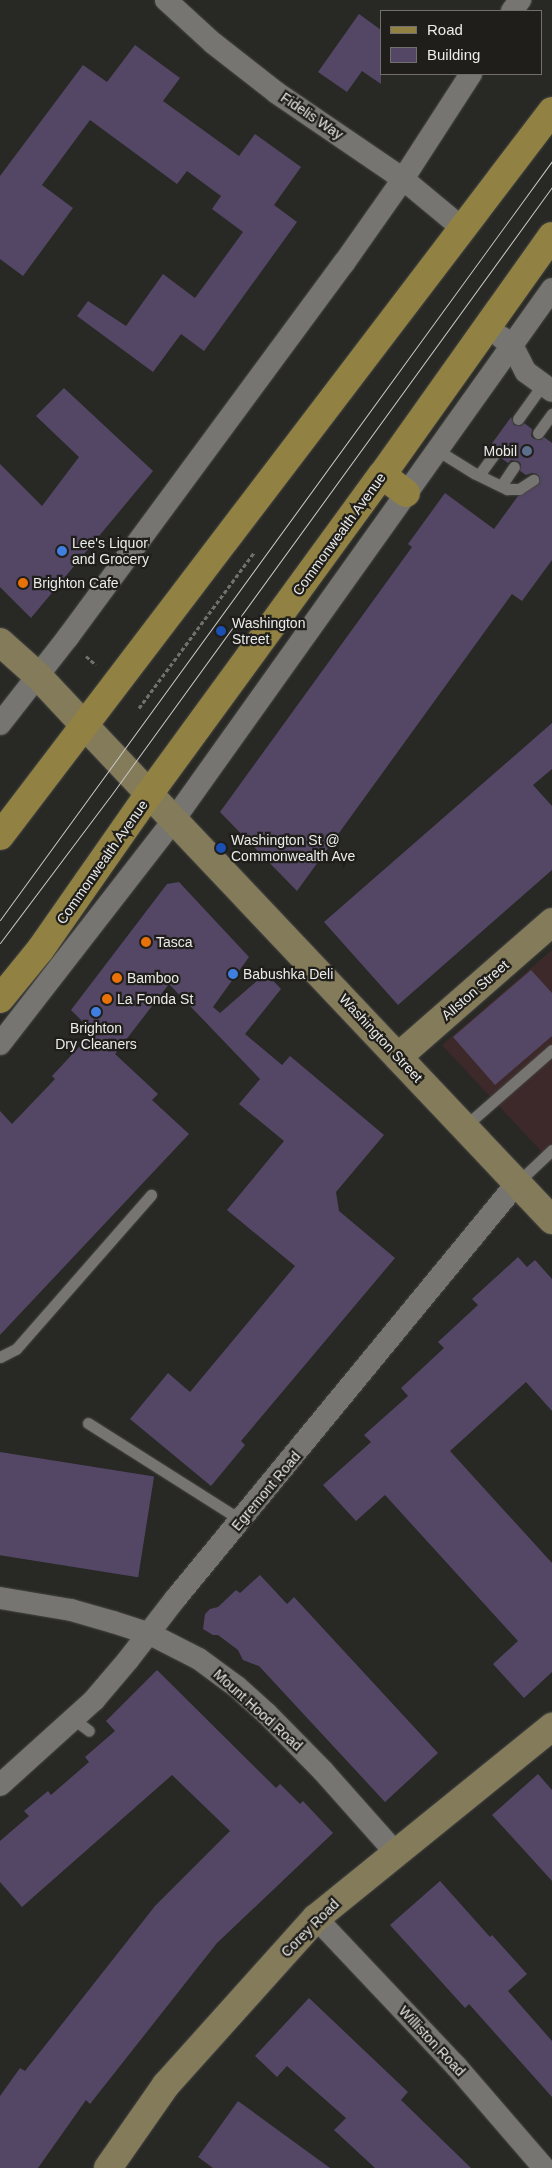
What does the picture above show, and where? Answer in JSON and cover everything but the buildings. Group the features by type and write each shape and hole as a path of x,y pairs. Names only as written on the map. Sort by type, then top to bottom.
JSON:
{"main road":[{"path":"0,836 552,110"},
{"name":"Commonwealth Avenue","path":"0,999 40,950 149,794 382,475 552,236"},
{"path":"382,475 406,493"}],"street":[{"name":"Fidelis Way","path":"166,0 213,43 278,93 404,179 462,228"},
{"path":"0,724 38,676 404,179 470,75"},
{"name":"Commonwealth Avenue","path":"0,1044 173,820 552,290"},
{"path":"488,327 512,345 526,372 548,388"},
{"name":"Washington Street","path":"0,642 38,676 552,1220"},
{"name":"Allston Street","path":"398,1058 552,922"},
{"name":"Egremont Road","path":"0,1785 80,1725 94,1700 150,1634 176,1598 517,1183"},
{"name":"Mount Hood Road","path":"0,1598 71,1610 150,1634 199,1659 237,1687 323,1772 396,1852"},
{"name":"Corey Road","path":"108,2168 166,2085 316,1918 552,1727"},
{"name":"Williston Road","path":"316,1918 456,2066 544,2168"}],"lane":[{"path":"518,419 548,388"},
{"path":"538,433 552,414"},
{"path":"437,450 479,476 513,490 519,489 533,480"},
{"path":"479,476 494,453"},
{"path":"501,486 514,467"},
{"path":"464,1127 552,1050"},
{"path":"517,1183 552,1150"},
{"path":"0,1357 16,1349 151,1195"},
{"path":"88,1422 241,1520"}],"path":[{"path":"84,654 102,671"},
{"path":"137,704 144,712"}],"shaded area":[{"path":"552,950 552,1163 442,1045"}],"tram line":[{"path":"0,920 552,161"},
{"path":"0,943 109,798 552,187"}],"place":[{"name":"Mobil","path":"527,451"},
{"name":"Lee's Liquor and Grocery","path":"62,551"},
{"name":"Brighton Cafe","path":"23,583"},
{"name":"Washington Street","path":"221,631"},
{"name":"Washington St @ Commonwealth Ave","path":"221,848"},
{"name":"Tasca","path":"146,942"},
{"name":"Babushka Deli","path":"233,974"},
{"name":"Bamboo","path":"117,978"},
{"name":"La Fonda St","path":"107,999"},
{"name":"Brighton Dry Cleaners","path":"96,1012"}]}
